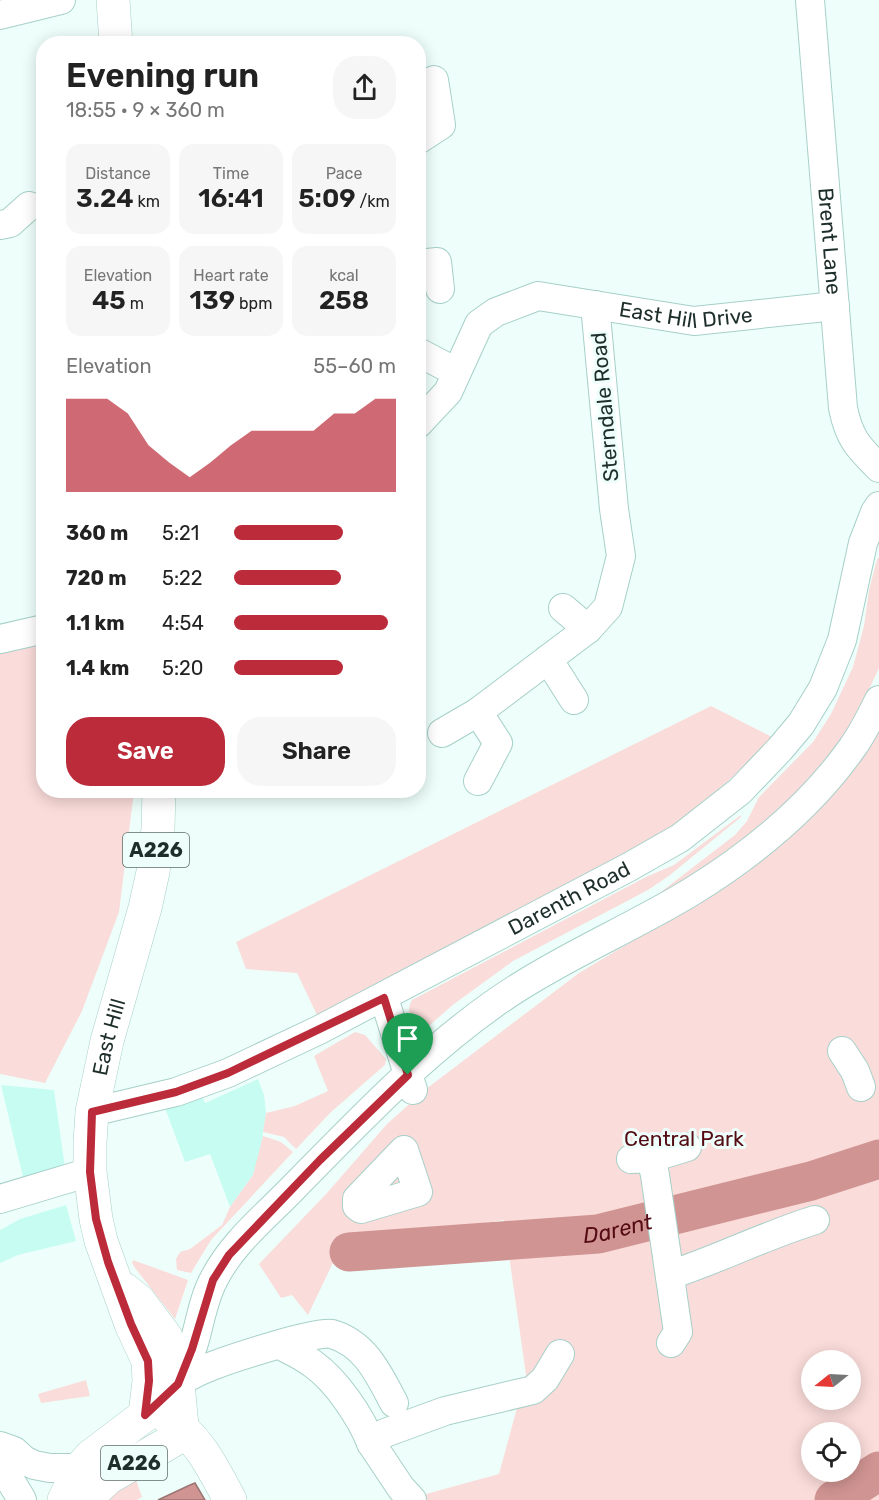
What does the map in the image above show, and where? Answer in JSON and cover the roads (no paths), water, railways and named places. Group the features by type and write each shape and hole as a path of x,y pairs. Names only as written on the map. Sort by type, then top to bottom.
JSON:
{"main road":[{"path":"113,0 115,36"},
{"name":"East Hill","path":"145,1415 149,1381 148,1361 131,1324 101,1241 90,1172 92,1112 115,1008 151,881 159,829 159,798"},
{"name":"East Hill","path":"118,1284 139,1301 166,1337 178,1384 182,1426"},
{"name":"A226","path":"75,1499 80,1468 91,1456 145,1415 166,1417 182,1426 209,1461 230,1500"},
{"name":"A226","path":"75,1499 177,1438 182,1426"}],"street":[{"path":"0,15 61,0"},
{"name":"Brent Lane","path":"810,0 843,408 847,427 855,443 879,468"},
{"path":"426,135 441,125 434,80"},
{"path":"0,225 10,223 29,206"},
{"path":"426,263 437,262 440,289"},
{"name":"East Hill Drive","path":"456,372 479,324 496,312 538,296 694,321 836,306"},
{"name":"Sterndale Road","path":"442,733 478,712 548,659 588,628 608,607 621,556 614,509 595,305"},
{"path":"426,356 456,372 448,392 426,415"},
{"name":"Darenth Road","path":"92,1112 231,1081 670,844 740,791 801,724 823,688 842,640 863,543 874,512 879,506"},
{"path":"563,608 588,628"},
{"path":"0,639 36,631"},
{"path":"548,659 574,700"},
{"path":"178,1384 192,1349 213,1280 229,1255 320,1160 412,1084 465,1025 516,988 692,891 744,855 797,810 828,779 854,746 879,700"},
{"path":"478,712 498,743 478,781"},
{"path":"384,998 412,1084"},
{"path":"842,1050 855,1071 861,1087"},
{"path":"671,1343 678,1332 668,1262 646,1164 687,1147"},
{"path":"0,1199 90,1172"},
{"path":"668,1262 708,1263 815,1220"},
{"path":"145,1415 178,1384 210,1367 302,1347 329,1333 342,1338 364,1352 375,1366 394,1403"},
{"path":"302,1347 364,1426 371,1443 401,1488 412,1500"},
{"path":"371,1443 385,1433 463,1405 531,1391 542,1383 560,1354"},
{"path":"0,1446 14,1451 34,1466 80,1468"},
{"path":"0,1463 22,1500"}],"waterway":[{"name":"Darent","path":"349,1252 598,1234 811,1181 879,1159"},
{"name":"Darent","path":"834,1500 879,1471"}],"park label":[{"name":"Central Park","path":"684,1139"}]}
